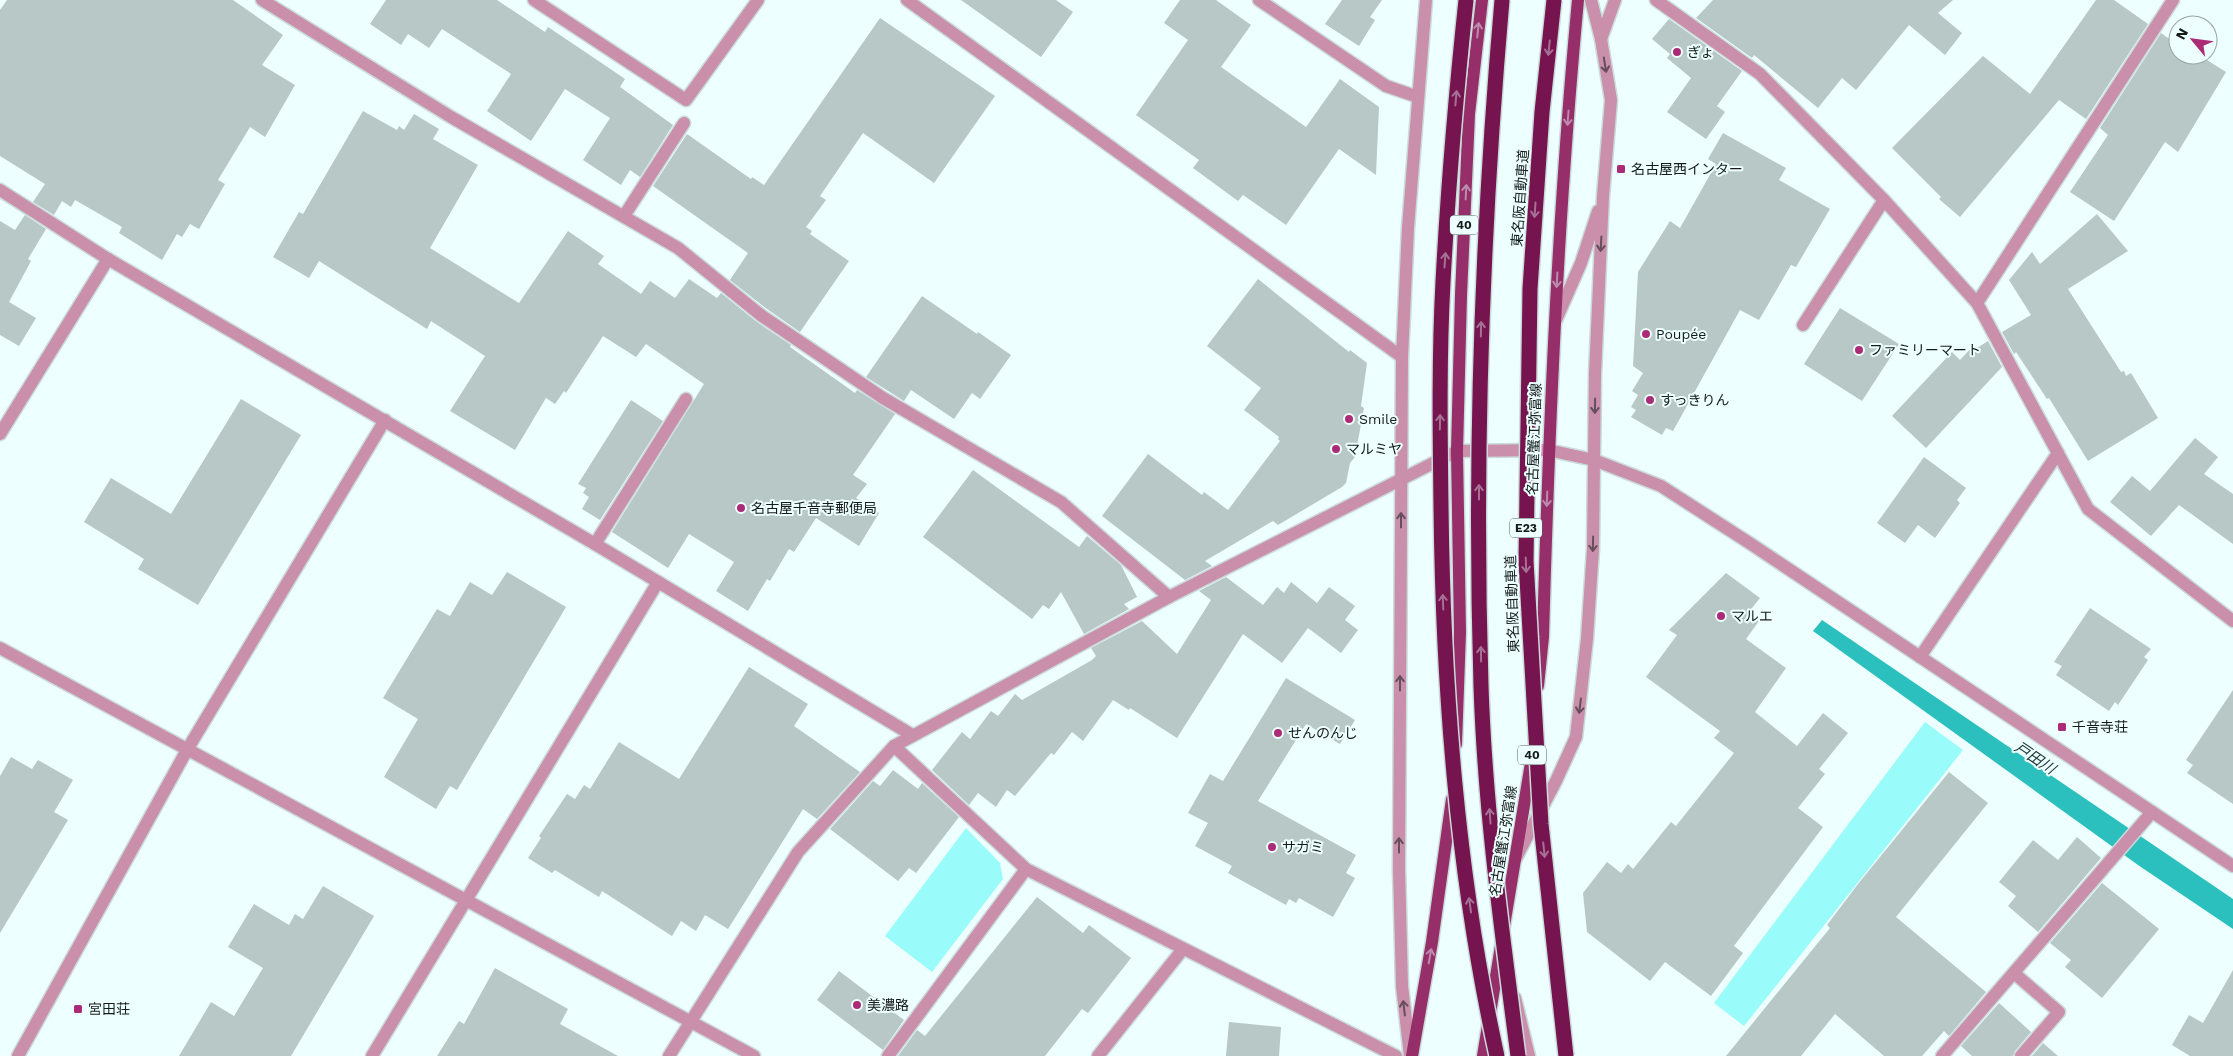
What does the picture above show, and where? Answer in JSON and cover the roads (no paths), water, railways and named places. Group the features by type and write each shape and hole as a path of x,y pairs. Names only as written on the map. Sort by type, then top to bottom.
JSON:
{"highway":[{"path":"1466,0 1456,99 1443,284 1440,429 1442,573 1446,686 1456,805 1473,930 1497,1056"},
{"path":"1502,0 1492,114 1483,284 1479,421 1481,687 1490,821 1518,1056"},
{"name":"東名阪自動車道","path":"1554,0 1542,112 1530,289 1526,561 1541,824 1566,1056"}],"main road":[{"name":"40","path":"1411,1056 1432,942 1450,821 1458,726 1460,632 1457,451 1461,295 1469,114 1482,0"},
{"name":"名古屋蟹江弥富線","path":"1483,1056 1533,750 1542,646 1554,323 1562,192 1578,0"}],"street":[{"path":"262,0 451,117 678,248 762,316 884,398 1061,502 1169,597"},
{"path":"534,0 686,100 758,0"},
{"path":"906,0 1402,358"},
{"path":"1259,0 1386,86 1418,97"},
{"path":"1411,1056 1402,986 1399,878 1402,358 1426,0"},
{"path":"1516,859 1576,737 1587,639 1593,549 1594,460 1603,196 1610,100 1601,39 1591,0"},
{"path":"1601,39 1615,0"},
{"path":"1656,0 1760,74 1884,200 1977,303 2088,509 2233,621"},
{"path":"1977,303 2173,0"},
{"path":"624,216 684,123"},
{"path":"0,190 108,258 386,420 912,735"},
{"path":"1554,323 1581,263 1603,196"},
{"path":"1802,325 1884,200"},
{"path":"0,434 108,258"},
{"path":"595,544 686,399"},
{"path":"18,1056 187,750 386,420"},
{"path":"669,1056 798,852 894,746 1169,597 1457,451 1548,450 1594,460 1661,486 2233,866"},
{"path":"1920,657 2058,453"},
{"path":"372,1056 658,582"},
{"path":"0,648 754,1056"},
{"path":"894,746 1026,869 1396,1056"},
{"path":"1942,1056 2152,812"},
{"path":"888,1056 1026,869"},
{"path":"1098,1056 1183,949"},
{"path":"1499,956 1518,1006 1529,1056"},
{"path":"2014,973 2059,1012 2021,1056"}],"place":[{"name":"ぎょ","path":"1677,52"},
{"name":"名古屋西インター","path":"1621,169"},
{"name":"Poupée","path":"1646,334"},
{"name":"ファミリーマート","path":"1859,350"},
{"name":"すっきりん","path":"1650,400"},
{"name":"Smile","path":"1349,419"},
{"name":"マルミヤ","path":"1336,449"},
{"name":"名古屋千音寺郵便局","path":"741,508"},
{"name":"マルエ","path":"1721,616"},
{"name":"千音寺荘","path":"2062,727"},
{"name":"せんのんじ","path":"1278,733"},
{"name":"サガミ","path":"1272,847"},
{"name":"美濃路","path":"857,1005"},
{"name":"宮田荘","path":"78,1009"}],"water label":[{"name":"戸田川","path":"2035,758"}]}
